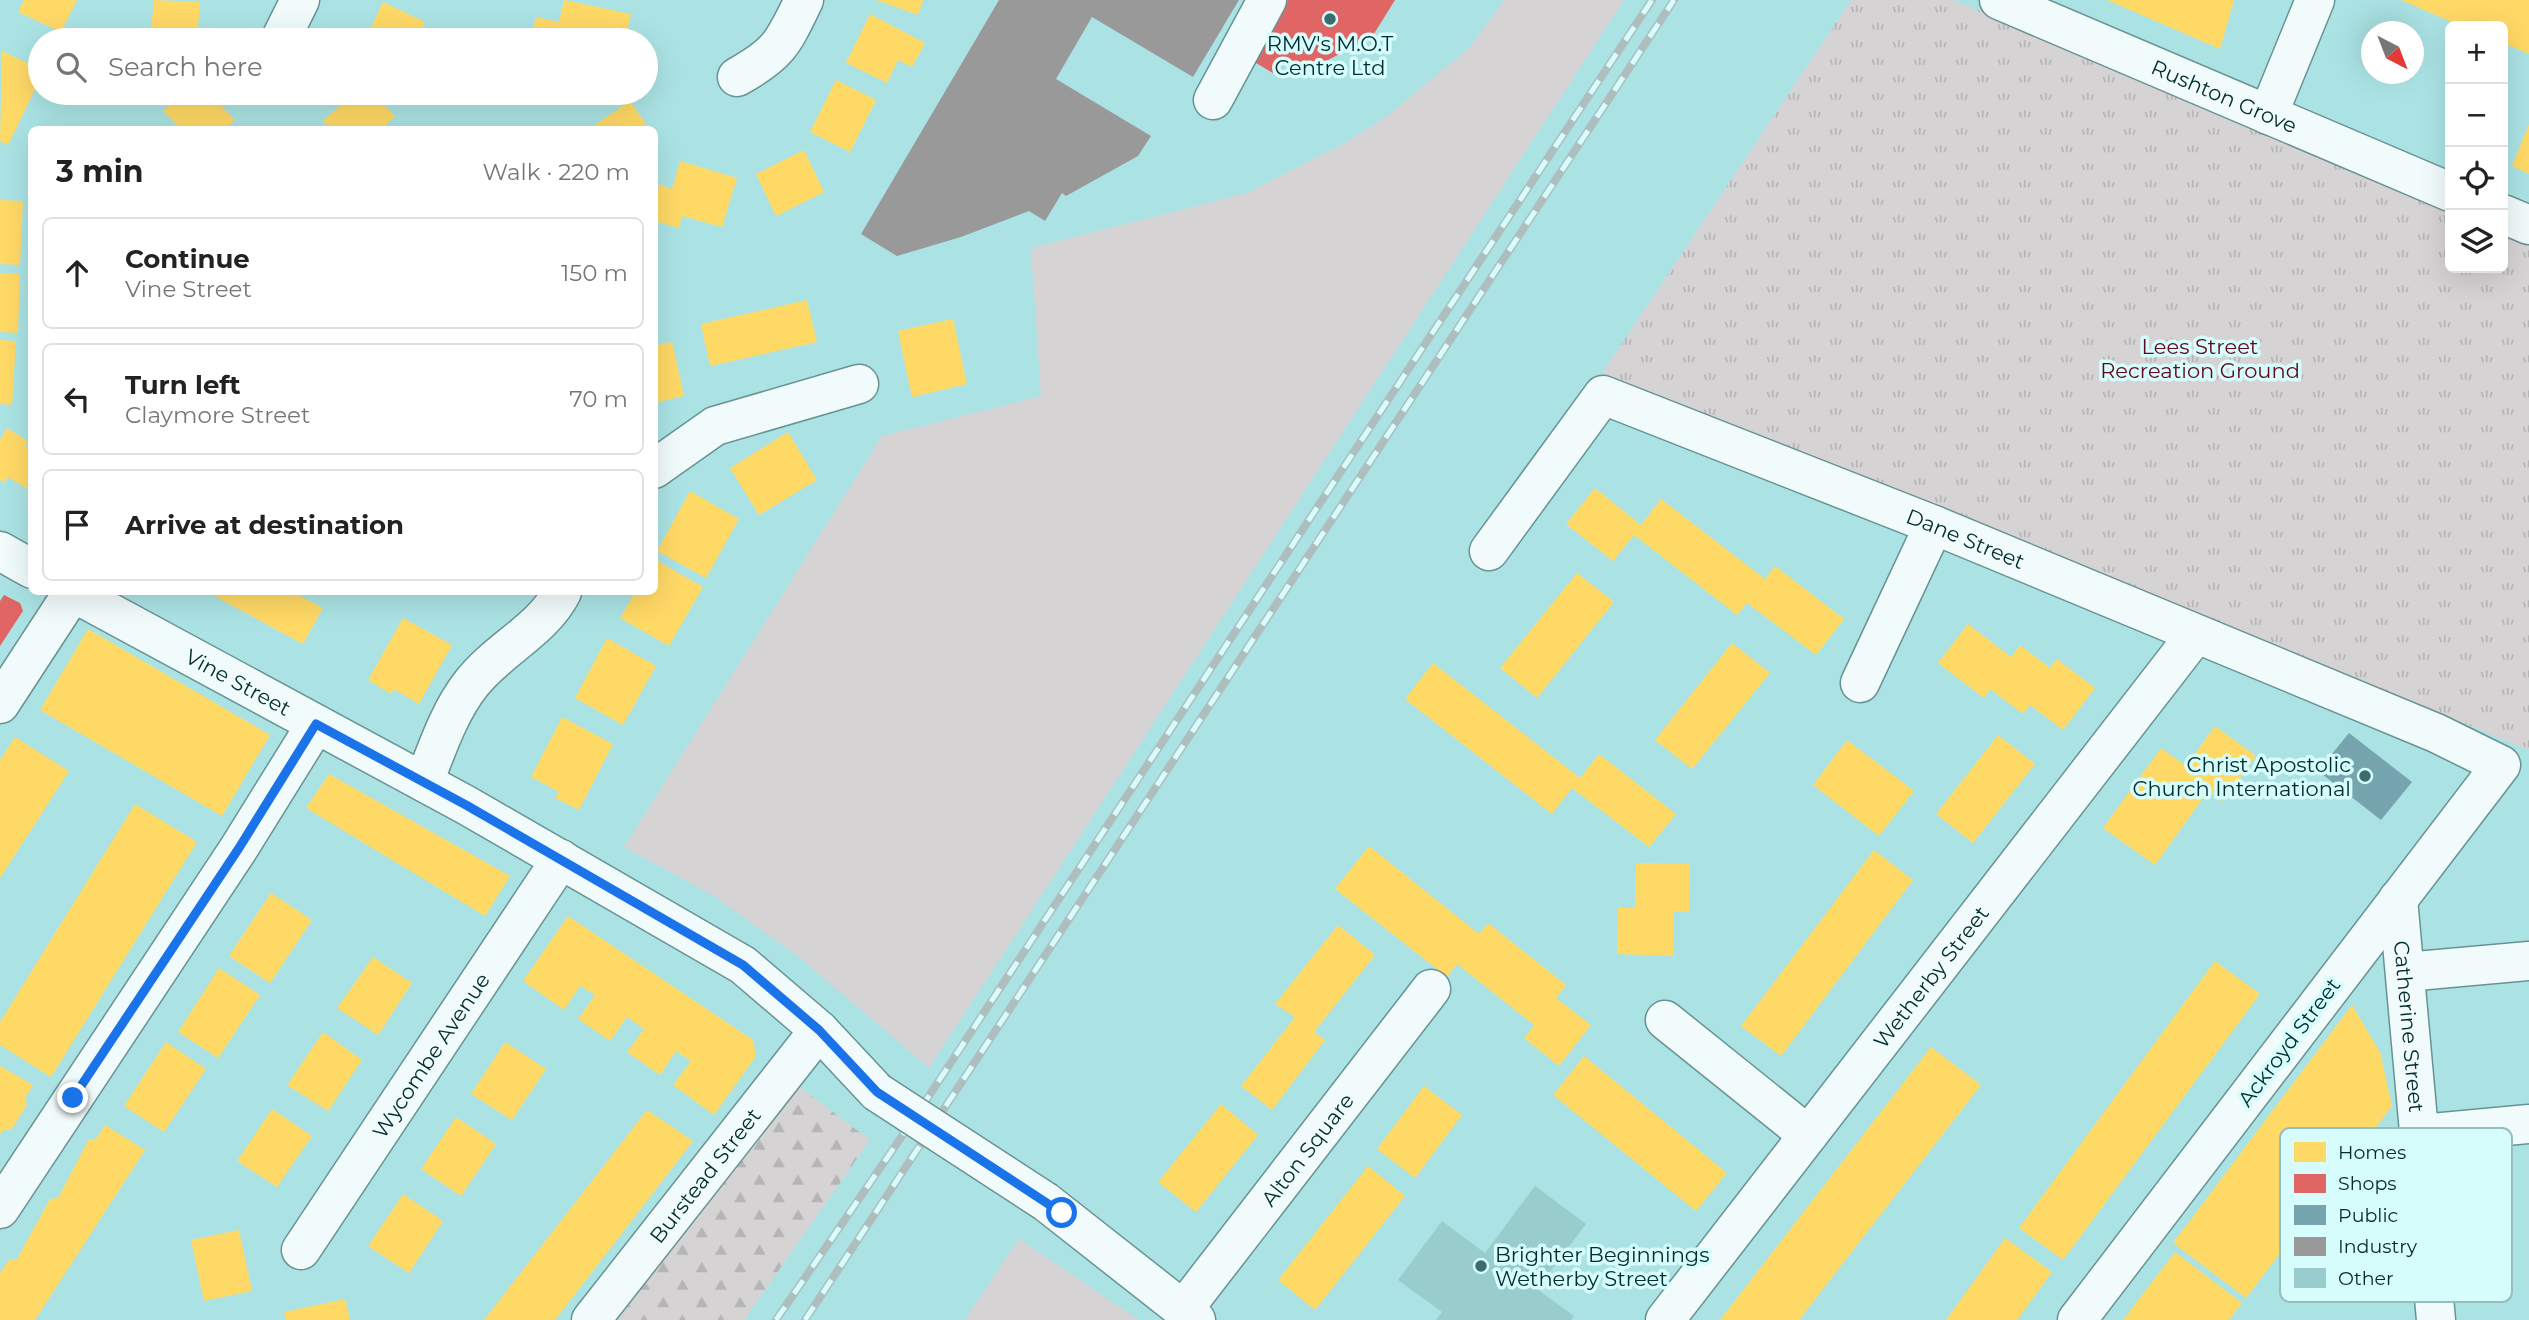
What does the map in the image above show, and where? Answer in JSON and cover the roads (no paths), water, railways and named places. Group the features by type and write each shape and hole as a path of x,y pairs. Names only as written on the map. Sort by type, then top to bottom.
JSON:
{"street":[{"path":"286,28 300,0"},
{"path":"737,77 766,61 782,47 804,0"},
{"path":"1213,100 1268,0"},
{"name":"Rushton Grove","path":"1999,0 2445,190"},
{"path":"2268,115 2315,0"},
{"path":"2508,216 2529,225"},
{"path":"658,466 715,426 859,384"},
{"name":"Dane Street","path":"1489,551 1603,395 1934,525 2436,733 2501,765"},
{"path":"1860,683 1934,525"},
{"path":"0,551 28,567"},
{"path":"0,704 71,595"},
{"name":"Vine Street","path":"79,595 424,782 750,970 819,1030 877,1092 1046,1202 1189,1315"},
{"path":"424,782 453,714 471,684 544,618 560,595"},
{"name":"Wetherby Street","path":"1665,1320 2196,634"},
{"path":"0,1209 239,848 316,724"},
{"name":"Ackroyd Street","path":"2077,1320 2501,765"},
{"name":"Wycombe Avenue","path":"301,1250 561,859"},
{"name":"Catherine Street","path":"2398,899 2420,1128"},
{"path":"2405,972 2529,961"},
{"name":"Alton Square","path":"1189,1315 1431,989"},
{"path":"1665,1020 1808,1135"},
{"name":"Burstead Street","path":"591,1320 819,1030"},
{"path":"2486,1128 2529,1124"},
{"name":"Catherine Street","path":"2435,1302 2436,1320"}],"railway":[{"path":"776,1320 913,1120 1652,0"},
{"path":"805,1320 1674,0"}],"place":[{"name":"RMV's M.O.T Centre Ltd","path":"1330,19"},
{"name":"Christ Apostolic Church International","path":"2365,776"},
{"name":"Brighter Beginnings Wetherby Street","path":"1481,1266"}],"park label":[{"name":"Lees Street Recreation Ground","path":"2200,358"}]}
